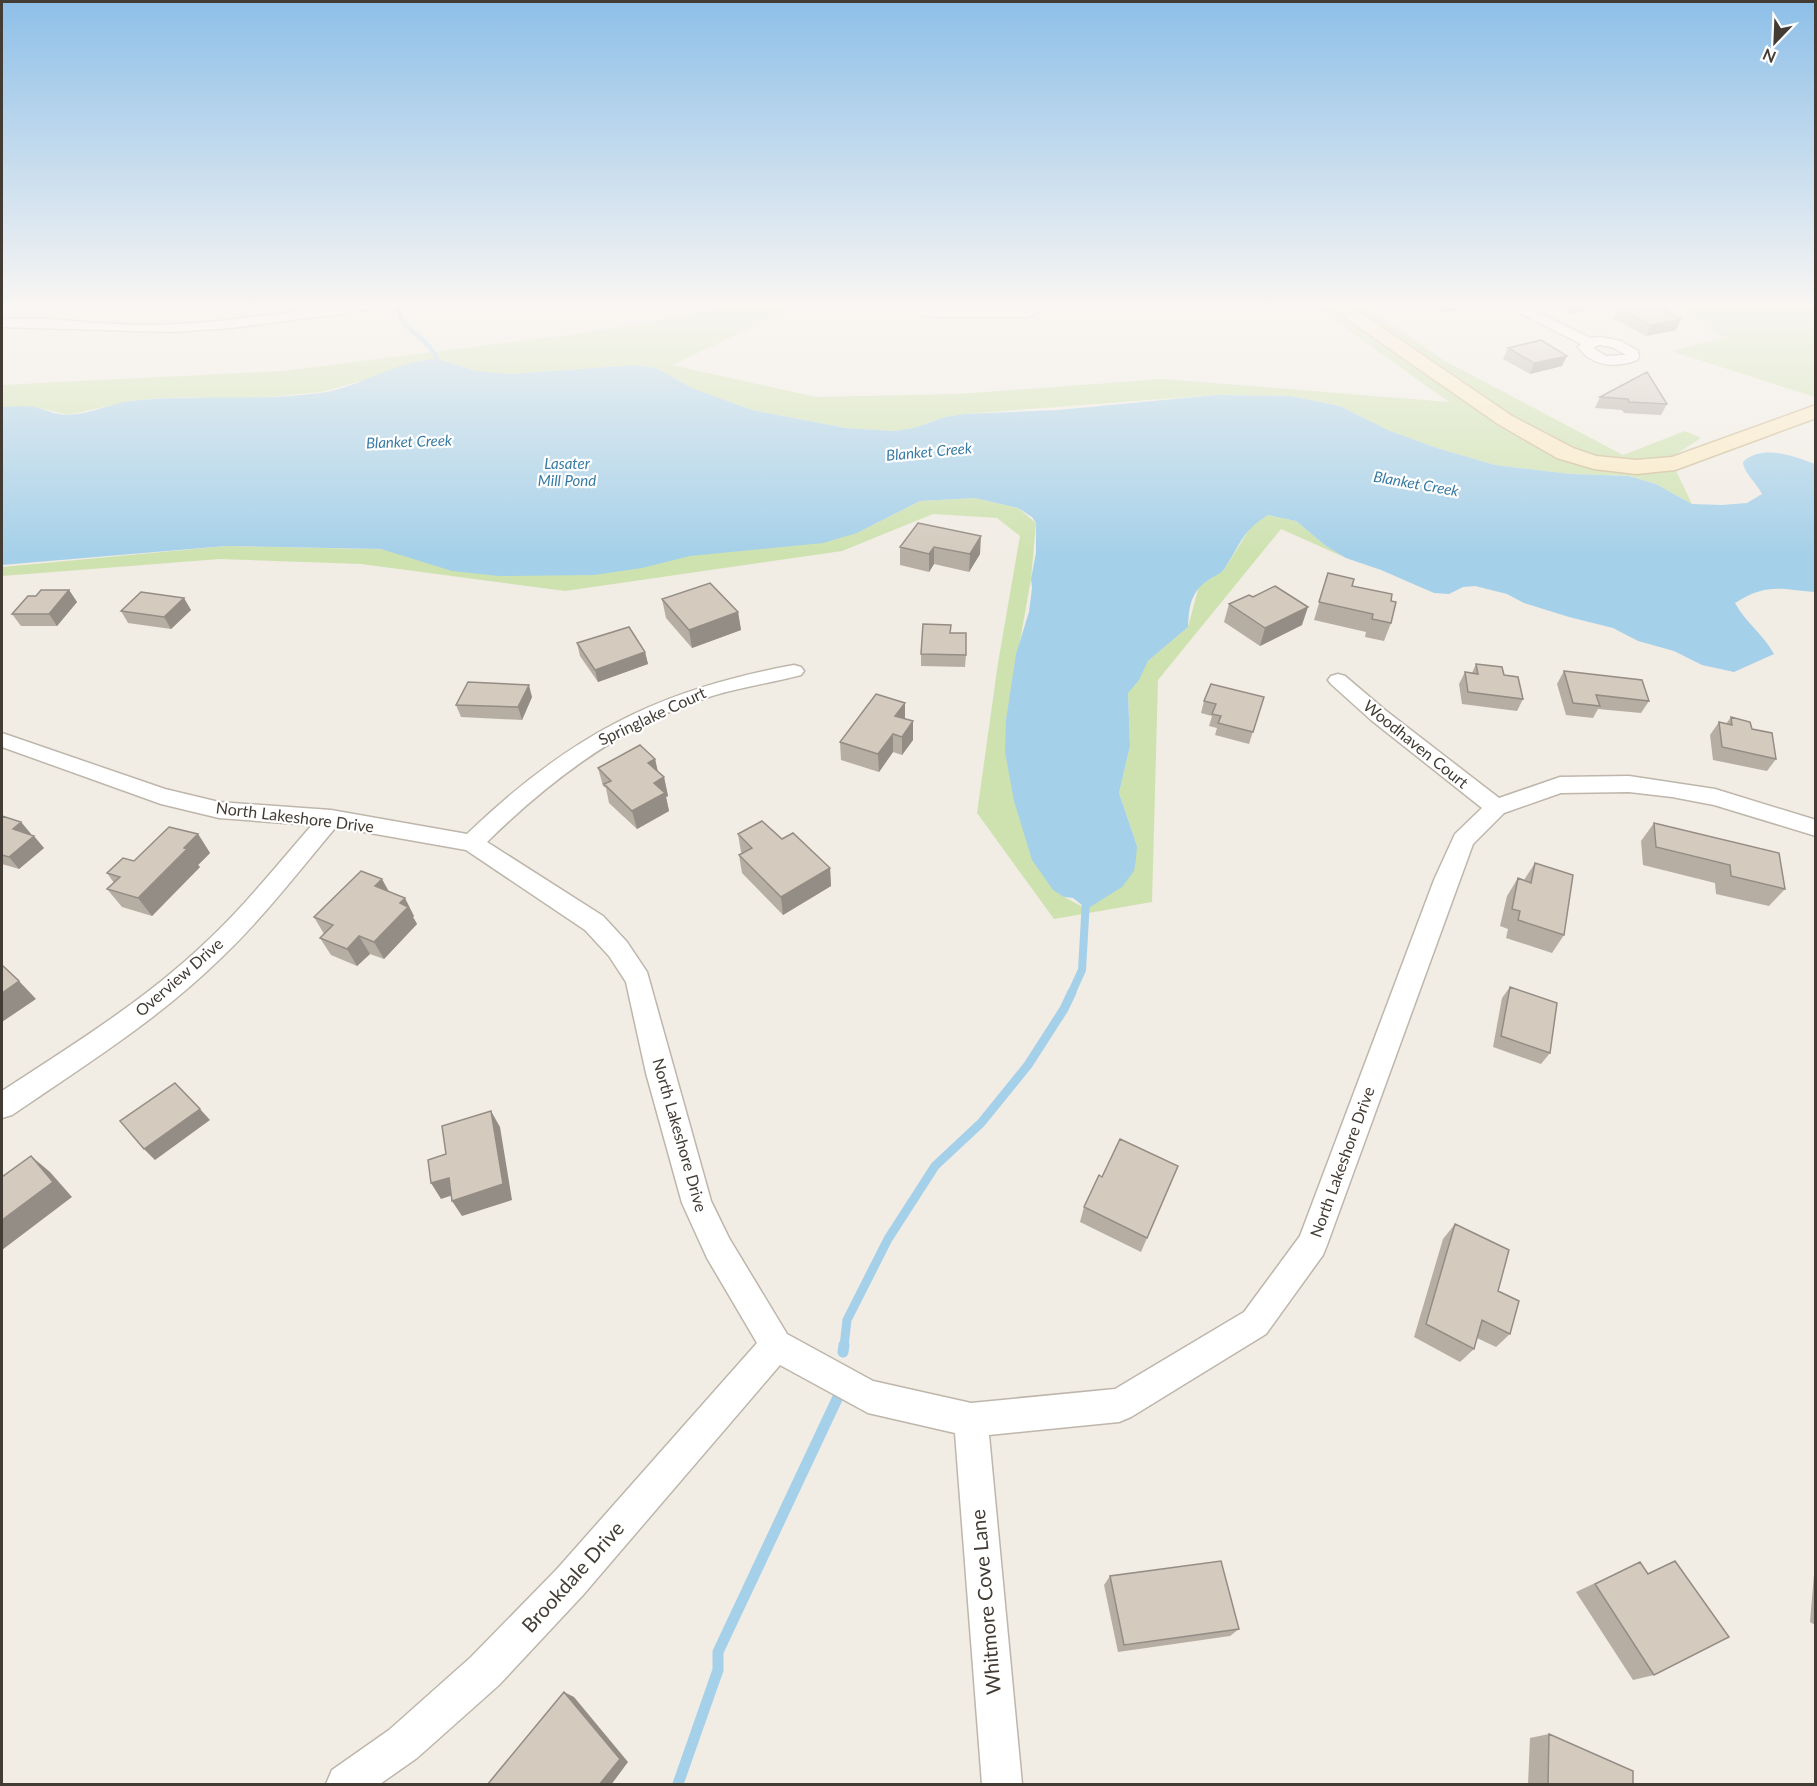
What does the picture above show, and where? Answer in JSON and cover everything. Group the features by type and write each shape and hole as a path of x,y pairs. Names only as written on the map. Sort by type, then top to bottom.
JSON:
{"street":[{"path":"1458,388 1505,420 1564,453 1594,462 1636,467 1675,463 1815,411"},
{"name":"Springlake Court","path":"472,843 521,796 563,762 607,734 634,720 720,685 754,676 794,670"},
{"name":"Woodhaven Court","path":"1338,680 1378,715 1496,807"},
{"name":"North Lakeshore Drive","path":"2,740 161,796 219,810 331,818 472,843 565,902 594,923 618,949 638,980 660,1073 697,1203 718,1248 776,1345 867,1396 971,1420 1119,1405 1254,1323 1312,1245 1446,880 1463,840 1496,807 1560,786 1629,784 1715,797 1815,828"},
{"name":"Overview Drive","path":"2,1106 137,1015 181,979 248,915 331,818"},
{"name":"Brookdale Drive","path":"346,1785 403,1744 493,1663 570,1582 776,1345"},
{"name":"Whitmore Cove Lane","path":"971,1420 1002,1785"}],"green space":[{"path":"2,388 335,388 322,392 245,399 185,397 135,400 68,415 39,408 2,407"},
{"path":"693,388 777,388 816,397 958,394 1035,388 1279,388 1449,402 1430,388 1497,388 1623,455 1685,431 1701,438 1670,458 1692,504 1656,484 1629,476 1571,474 1495,465 1390,431 1340,406 1290,396 1216,395 964,414 945,417 914,428 894,431 847,428 752,410"},
{"path":"1788,388 1815,388 1815,397"},
{"path":"975,498 1018,508 1036,523 1031,579 1006,720 1064,897 1087,909 1137,846 1119,793 1130,746 1128,693 1148,661 1188,627 1199,586 1224,570 1252,525 1268,515 1296,521 1326,546 1346,558 1281,529 1158,680 1152,902 1054,919 977,813 998,663 1020,536 997,518 933,514 842,551 565,591 361,564 220,559 2,576 2,567 226,546 690,556 857,533 920,501"}],"water":[{"name":"Lasater Mill Pond","path":"693,388 752,410 846,428 894,431 914,428 945,417 964,414 1058,410 1216,395 1290,396 1340,406 1390,431 1495,465 1571,474 1629,476 1656,484 1692,504 1747,503 1762,494 1745,469 1743,462 1759,454 1778,453 1815,464 1815,592 1765,590 1735,603 1774,654 1734,672 1702,665 1674,651 1638,641 1613,628 1524,603 1507,594 1475,586 1463,587 1449,594 1434,593 1346,558 1326,546 1296,521 1268,515 1252,527 1242,539 1224,570 1199,588 1190,605 1188,627 1148,661 1139,680 1128,693 1130,746 1119,793 1137,846 1134,871 1122,887 1087,909 1073,898 1064,897 1053,890 1032,860 1014,801 1005,752 1006,720 1016,654 1029,612 1031,579 1036,553 1036,523 1032,517 1018,508 975,498 920,501 857,533 823,543 690,556 642,568 594,575 499,576 452,571 381,549 226,546 2,565 2,407 33,407 68,415 139,400 275,397 336,390"}],"building":[{"path":"1616,388 1657,388 1667,404 1629,402 1628,399 1600,397"},
{"path":"918,523 981,536 970,554 934,547 929,554 900,547"},
{"path":"1328,573 1354,579 1352,586 1392,594 1391,601 1396,602 1391,623 1372,619 1373,614 1319,602"},
{"path":"710,583 738,612 689,630 662,599"},
{"path":"1275,586 1308,607 1265,628 1229,604 1249,595 1253,597"},
{"path":"41,590 69,590 49,614 12,614 28,596 36,596"},
{"path":"141,592 184,598 164,617 121,611"},
{"path":"923,624 951,625 950,633 966,633 966,655 921,654"},
{"path":"629,627 645,652 595,670 577,643"},
{"path":"1476,664 1502,667 1504,675 1518,677 1523,699 1468,692 1465,672 1478,674"},
{"path":"1564,671 1642,680 1649,701 1596,695 1600,706 1573,703"},
{"path":"468,682 529,685 518,707 456,705"},
{"path":"1211,684 1264,697 1253,732 1218,723 1221,716 1212,714 1216,704 1204,701"},
{"path":"876,694 905,703 895,716 913,721 902,737 893,734 878,754 840,742"},
{"path":"1731,717 1750,722 1752,729 1772,733 1776,759 1722,747 1719,722 1732,725"},
{"path":"640,745 655,759 648,763 664,777 654,783 665,793 632,811 604,784 611,781 598,768"},
{"path":"2,816 21,822 13,829 34,836 9,857 2,855"},
{"path":"762,821 782,839 793,833 830,868 781,897 739,855 752,848 738,834"},
{"path":"1654,823 1779,853 1785,889 1731,876 1730,865 1656,847"},
{"path":"169,827 198,834 184,848 187,849 138,898 107,889 120,877 107,873 123,858 134,861"},
{"path":"1535,863 1573,875 1564,935 1518,920 1520,911 1512,909 1518,878 1531,883"},
{"path":"361,871 382,879 375,886 405,898 400,903 408,907 374,942 359,936 347,949 320,938 333,925 314,917"},
{"path":"2,965 19,981 2,993"},
{"path":"1510,987 1557,1003 1550,1053 1501,1036"},
{"path":"175,1083 200,1109 144,1149 120,1121"},
{"path":"491,1111 503,1184 452,1201 449,1178 431,1183 428,1160 446,1154 442,1126"},
{"path":"1120,1139 1178,1166 1147,1238 1084,1207 1099,1175 1102,1177"},
{"path":"31,1156 53,1182 2,1220 2,1177"},
{"path":"1455,1224 1509,1250 1498,1291 1519,1301 1510,1334 1482,1320 1474,1349 1426,1324"},
{"path":"1221,1561 1239,1629 1124,1645 1110,1576"},
{"path":"1675,1561 1729,1637 1654,1675 1595,1584 1640,1562 1648,1574"},
{"path":"564,1692 620,1759 599,1785 487,1785"},
{"path":"1549,1734 1633,1771 1633,1785 1548,1785"}],"waterway":[{"path":"1071,994 1082,970 1086,900"},
{"path":"844,1346 847,1320 888,1239 935,1166 981,1123 1028,1065 1064,1009 1072,992"},
{"path":"843,1352 844,1345"},
{"path":"678,1784 718,1670 718,1652 838,1397"}],"water label":[{"name":"Blanket Creek","path":"409,442"},
{"name":"Blanket Creek","path":"929,452"},
{"name":"Blanket Creek","path":"1416,484"}]}
